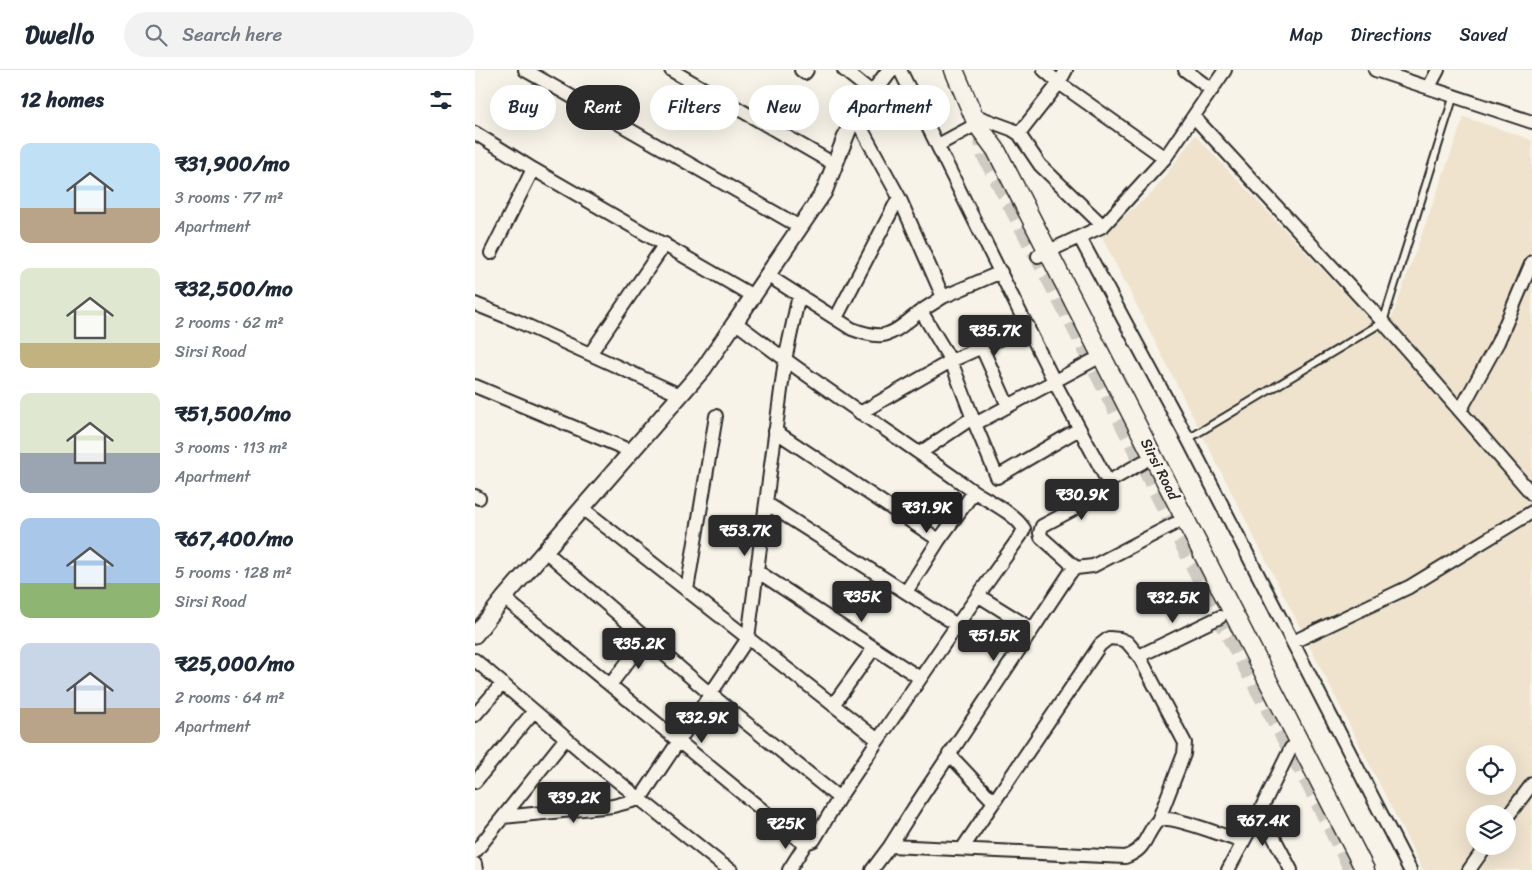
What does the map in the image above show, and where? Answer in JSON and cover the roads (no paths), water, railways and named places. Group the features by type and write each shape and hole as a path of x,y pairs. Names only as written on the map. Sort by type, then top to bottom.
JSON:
{"main road":[{"name":"Sirsi Road","path":"954,70 977,123 997,150 1043,254 1091,332 1365,870"}],"street":[{"path":"525,70 800,227"},
{"path":"671,70 835,164"},
{"path":"801,70 805,73 807,70"},
{"path":"843,70 863,85"},
{"path":"879,85 890,70"},
{"path":"901,70 1054,381 1108,482 1106,492 1042,526 1040,530 1041,537 1076,568"},
{"path":"1044,70 1165,158"},
{"path":"1019,134 1066,70"},
{"path":"1185,70 1212,90"},
{"path":"1043,254 1103,226 1165,158 1225,70"},
{"path":"1375,70 1532,122"},
{"path":"1429,87 1437,70"},
{"path":"1194,117 1383,322 1532,494"},
{"path":"938,145 977,123 1011,129 1019,134 1040,165 1103,226"},
{"path":"475,635 504,598 704,368 824,192 848,130"},
{"path":"862,130 899,197 943,297"},
{"path":"475,133 753,296"},
{"path":"491,253 533,168"},
{"path":"836,318 899,197"},
{"path":"1080,238 1188,439 1410,870"},
{"path":"590,354 665,244"},
{"path":"1460,411 1498,342 1532,262"},
{"path":"767,275 852,329 865,334 880,336 891,334 943,297 1001,272"},
{"path":"503,817 613,806 639,799 748,638 785,360 799,295"},
{"path":"475,304 681,395"},
{"path":"921,311 951,362 997,477 1079,429"},
{"path":"735,322 860,413 1019,521 1024,529 1021,536 878,740 839,798 814,840 806,843 789,870"},
{"path":"860,413 951,362 1028,326"},
{"path":"982,348 1008,406"},
{"path":"919,453 973,421 1008,406 1092,361"},
{"path":"475,386 631,451"},
{"path":"687,590 716,416"},
{"path":"775,431 939,540"},
{"path":"1108,482 1143,462"},
{"path":"906,592 939,540 974,492"},
{"path":"766,503 957,626"},
{"path":"582,508 878,740"},
{"path":"1293,642 1409,587 1532,512"},
{"path":"872,870 890,846 1070,573 1076,568 1093,566 1174,524"},
{"path":"545,551 709,693 839,798"},
{"path":"757,571 920,678"},
{"path":"979,596 1032,629"},
{"path":"504,598 677,742 799,840 806,843"},
{"path":"1139,656 1220,618"},
{"path":"610,686 646,638"},
{"path":"890,846 1125,857 1135,854 1158,821 1184,754 1185,743 1139,656 1127,642 1109,638 1100,645 962,849"},
{"path":"833,705 874,648"},
{"path":"475,660 639,799 719,863 731,870"},
{"path":"475,715 502,684"},
{"path":"475,782 534,711"},
{"path":"475,852 566,738"},
{"path":"1228,870 1291,748"},
{"path":"949,754 993,802"},
{"path":"1516,805 1531,786"},
{"path":"1260,811 1291,870"},
{"path":"1158,821 1165,819 1177,821 1243,842"},
{"path":"1469,870 1480,855"},
{"path":"475,864 476,870"}],"lane":[{"path":"1188,439 1383,322 1453,95"}],"tunnel":[{"path":"980,128 986,156 1081,338 1220,617 1310,784 1353,870"}]}
